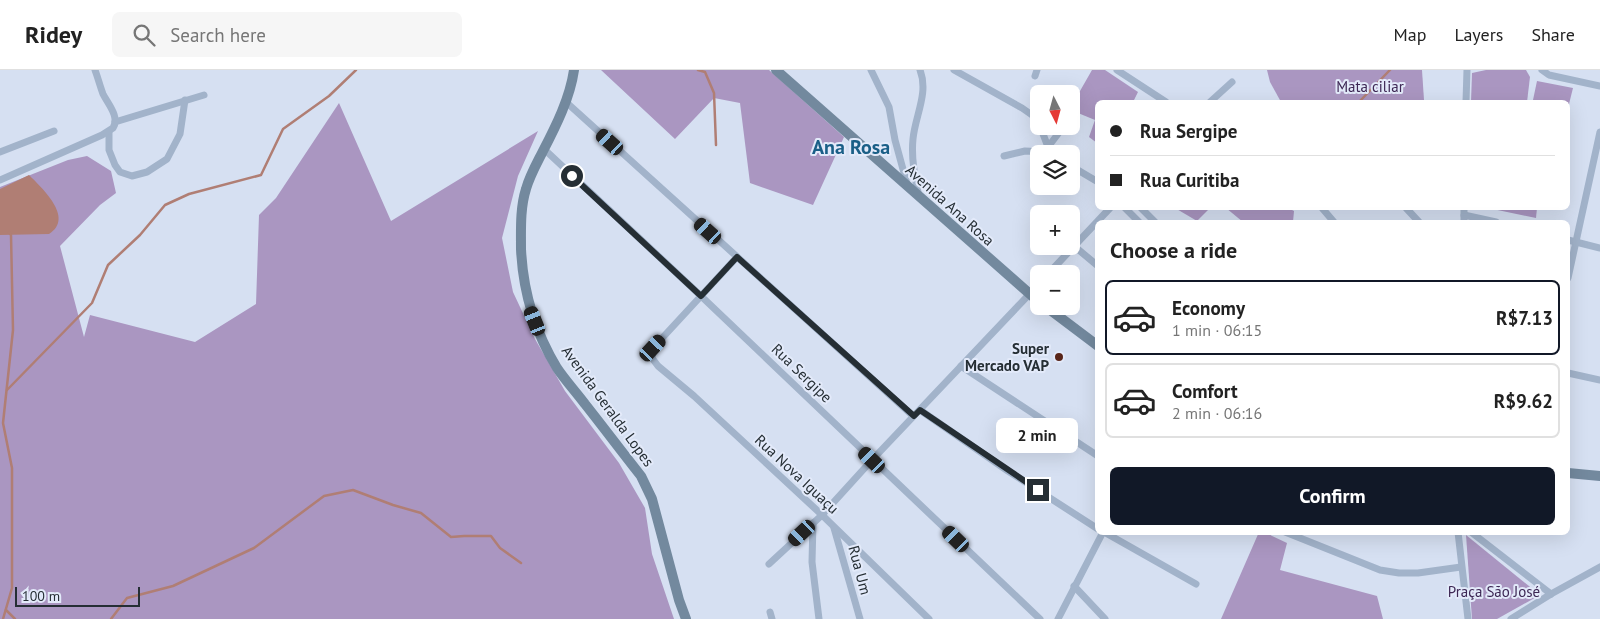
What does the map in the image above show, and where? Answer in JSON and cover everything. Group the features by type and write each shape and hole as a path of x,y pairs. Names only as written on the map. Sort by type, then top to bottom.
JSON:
{"main road":[{"name":"Avenida Geralda Lopes","path":"574,70 573,81 566,102 528,182 522,212 522,263 526,292 531,311 558,368 641,476 647,488 652,499 679,600 686,619"},
{"name":"Avenida Ana Rosa","path":"776,70 1029,294"},
{"path":"1057,315 1095,344"},
{"path":"1570,473 1600,476"}],"street":[{"path":"0,180 109,132 113,128 116,122 114,114 103,93 95,70"},
{"path":"872,70 889,107 898,152 908,188"},
{"path":"919,197 914,165 913,140 923,91 920,70"},
{"path":"954,70 1030,114"},
{"path":"1117,70 1163,100"},
{"path":"1466,100 1467,70"},
{"path":"1543,71 1549,75 1600,86"},
{"path":"1212,100 1232,82"},
{"path":"116,122 204,94"},
{"path":"109,132 109,150 120,172 132,176 147,172 166,159 180,134 185,100"},
{"path":"566,102 914,416"},
{"path":"0,152 54,130"},
{"path":"1570,269 1600,132"},
{"name":"Rua Sergipe","path":"544,150 701,296 1040,619"},
{"path":"1004,156 1030,151"},
{"path":"1080,171 1095,180"},
{"path":"1099,220 1108,210"},
{"path":"1127,210 1137,220"},
{"path":"1143,210 1152,220"},
{"path":"1324,210 1332,220"},
{"path":"1408,210 1417,220"},
{"path":"1464,215 1487,220"},
{"path":"1080,240 1095,224"},
{"path":"1570,240 1600,248"},
{"path":"1080,251 1095,264"},
{"path":"1056,265 1066,255"},
{"path":"701,296 737,257"},
{"path":"769,564 822,516 872,460 1029,294"},
{"name":"Rua Nova Iguaçu","path":"701,296 653,348 652,358 658,366 694,396 834,527 929,619"},
{"path":"961,366 1095,454"},
{"path":"1570,373 1600,380"},
{"path":"920,410 1008,471 1095,527"},
{"path":"814,523 812,562 819,619"},
{"name":"Rua Um","path":"834,527 860,619"},
{"path":"1058,619 1101,535"},
{"path":"1108,535 1196,584"},
{"path":"1292,535 1380,570 1418,573 1461,567"},
{"path":"1458,535 1468,619"},
{"path":"1475,535 1551,594"},
{"path":"1511,619 1551,594 1600,568"},
{"path":"1074,586 1105,619"},
{"path":"918,608 921,619"},
{"path":"1522,611 1527,619"}],"green space":[{"path":"601,70 769,70 844,137 813,205 750,183 740,103 714,98 675,139"},
{"path":"1092,70 1105,70 1138,92 1134,100 1095,100 1095,120 1080,114 1080,91"},
{"name":"Mata ciliar","path":"1267,70 1422,70 1424,100 1280,100 1270,82"},
{"path":"1486,70 1526,70 1530,77 1527,100 1471,100 1472,73"},
{"path":"1537,81 1573,88 1570,100 1533,100"},
{"path":"339,103 391,221 538,131 518,176 502,238 513,292 535,339 565,391 619,463 645,508 652,554 674,619 0,619 0,187 68,160 87,156 111,171 116,193 100,205 60,246 84,337 90,315 195,342 256,304 259,215 276,198"},
{"path":"1095,120 1095,142 1089,137"},
{"path":"1178,210 1208,210 1198,220"},
{"path":"1228,210 1294,211 1293,220 1241,220"},
{"path":"1498,210 1537,210 1536,218"},
{"path":"1258,535 1270,535 1287,543 1280,570 1377,596 1383,619 1221,619"},
{"name":"Praça São José","path":"1466,535 1540,595 1497,619 1472,619"}],"shaded area":[{"path":"29,175 54,203 59,220 56,227 49,234 0,235 0,189"}],"waterway":[{"path":"7,390 92,303 108,265 140,235 165,205 189,194 261,175 283,129 329,96 356,70"},
{"path":"698,70 705,72 714,93 716,145"},
{"path":"1361,100 1390,70"},
{"path":"3,619 12,588 12,468 3,423 13,330 11,235 9,232"},
{"path":"111,619 127,598 173,586 254,548 324,496 353,490 421,513 451,537 491,536 500,548 521,563"},
{"path":"6,610 15,619"}],"place":[{"name":"Super Mercado VAP","path":"1059,357"}],"district":[{"name":"Ana Rosa","path":"851,147"}],"route":[{"path":"572,176 701,296 737,257 914,416 920,410 1038,490"}]}
